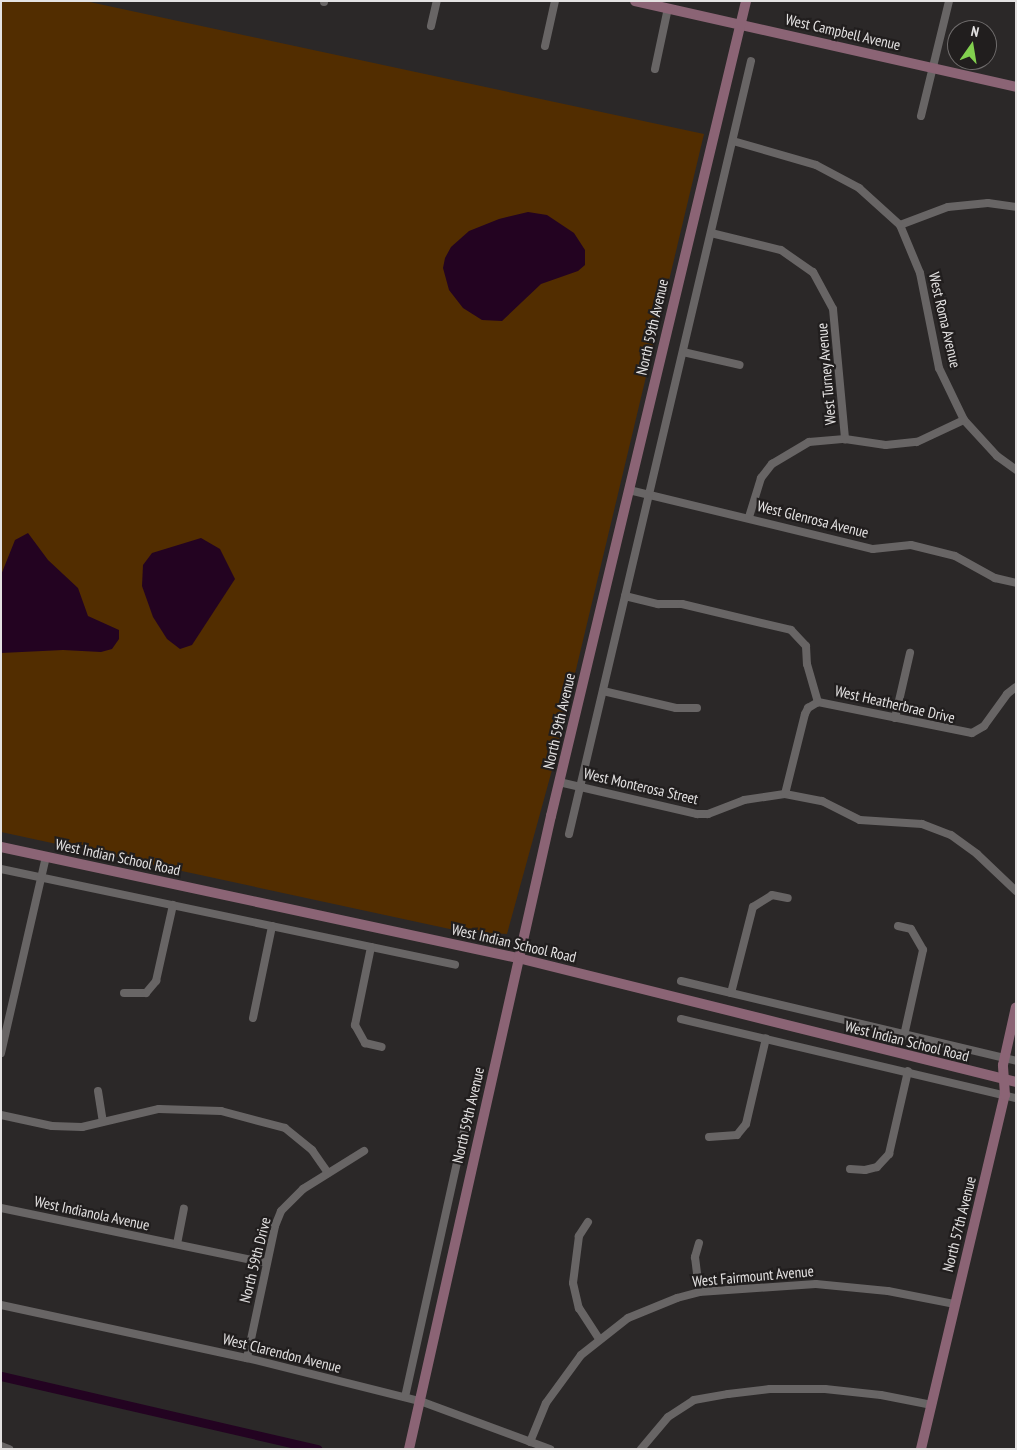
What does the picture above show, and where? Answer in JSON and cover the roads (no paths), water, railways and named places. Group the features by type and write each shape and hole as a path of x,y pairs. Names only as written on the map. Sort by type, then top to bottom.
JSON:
{"main road":[{"name":"West Campbell Avenue","path":"635,1 741,23 1016,87"},
{"name":"North 59th Avenue","path":"408,1449 559,782 746,1"},
{"name":"West Indian School Road","path":"1,847 518,958 1016,1082"},
{"name":"North 57th Avenue","path":"921,1449 954,1304 1011,1096 1004,1080 1004,1059 1016,1007"}],"street":[{"path":"431,26 437,1"},
{"path":"545,46 555,1"},
{"path":"921,116 949,1"},
{"path":"655,69 668,8"},
{"path":"569,834 752,61"},
{"name":"West Roma Avenue","path":"733,141 816,165 859,188 900,225 920,273 939,368 964,420 997,456 1016,470"},
{"path":"900,225 948,207 988,203 1016,207"},
{"name":"West Turney Avenue","path":"711,233 781,250 813,272 834,309 845,439"},
{"path":"683,352 740,365"},
{"path":"749,517 761,478 783,456 809,442 845,439 886,445 917,442 964,420"},
{"name":"West Glenrosa Avenue","path":"629,490 749,517 874,549 920,547 955,556 995,578 1016,583"},
{"name":"West Heatherbrae Drive","path":"625,596 658,604 682,604 791,630 806,646 807,664 818,702 972,733 984,726 1006,694 1016,687"},
{"path":"895,718 910,653"},
{"path":"603,691 676,708 697,708"},
{"path":"785,794 805,714 808,708 818,702"},
{"name":"West Monterosa Street","path":"559,782 697,814 708,814 744,800 785,794 822,801 860,820 906,821 937,829 977,854 1016,891"},
{"path":"1,1053 46,857"},
{"path":"1,869 455,965"},
{"path":"731,992 753,907 772,894 788,898"},
{"path":"124,993 146,993 156,981 173,905"},
{"path":"253,1018 272,926"},
{"path":"898,926 911,929 923,950 904,1036"},
{"path":"371,947 355,1025 365,1043 382,1047"},
{"name":"West Indian School Road","path":"682,981 1016,1062"},
{"name":"West Indian School Road","path":"681,1019 1011,1096"},
{"path":"709,1137 737,1135 746,1124 766,1038"},
{"path":"850,1169 865,1170 878,1167 889,1154 908,1071"},
{"path":"98,1091 103,1122"},
{"path":"1,1115 52,1126 82,1126 160,1109 201,1109 243,1116 285,1128 312,1150 328,1173"},
{"name":"North 59th Avenue","path":"405,1398 465,1126"},
{"name":"North 59th Drive","path":"247,1358 266,1263 281,1211 293,1197 364,1151"},
{"name":"West Indianola Avenue","path":"1,1208 266,1263"},
{"path":"177,1244 184,1209"},
{"path":"588,1222 579,1236 573,1282 579,1308 599,1338"},
{"path":"698,1243 695,1257 699,1292"},
{"name":"West Fairmount Avenue","path":"530,1442 556,1386 599,1338 628,1318 699,1292 816,1284 888,1291 954,1304"},
{"name":"West Clarendon Avenue","path":"1,1305 247,1358 420,1401 550,1449"},
{"path":"641,1449 668,1417 694,1400 728,1394 770,1389 825,1389 881,1395 932,1405"}],"waterway":[{"path":"1,1376 318,1449"}]}
